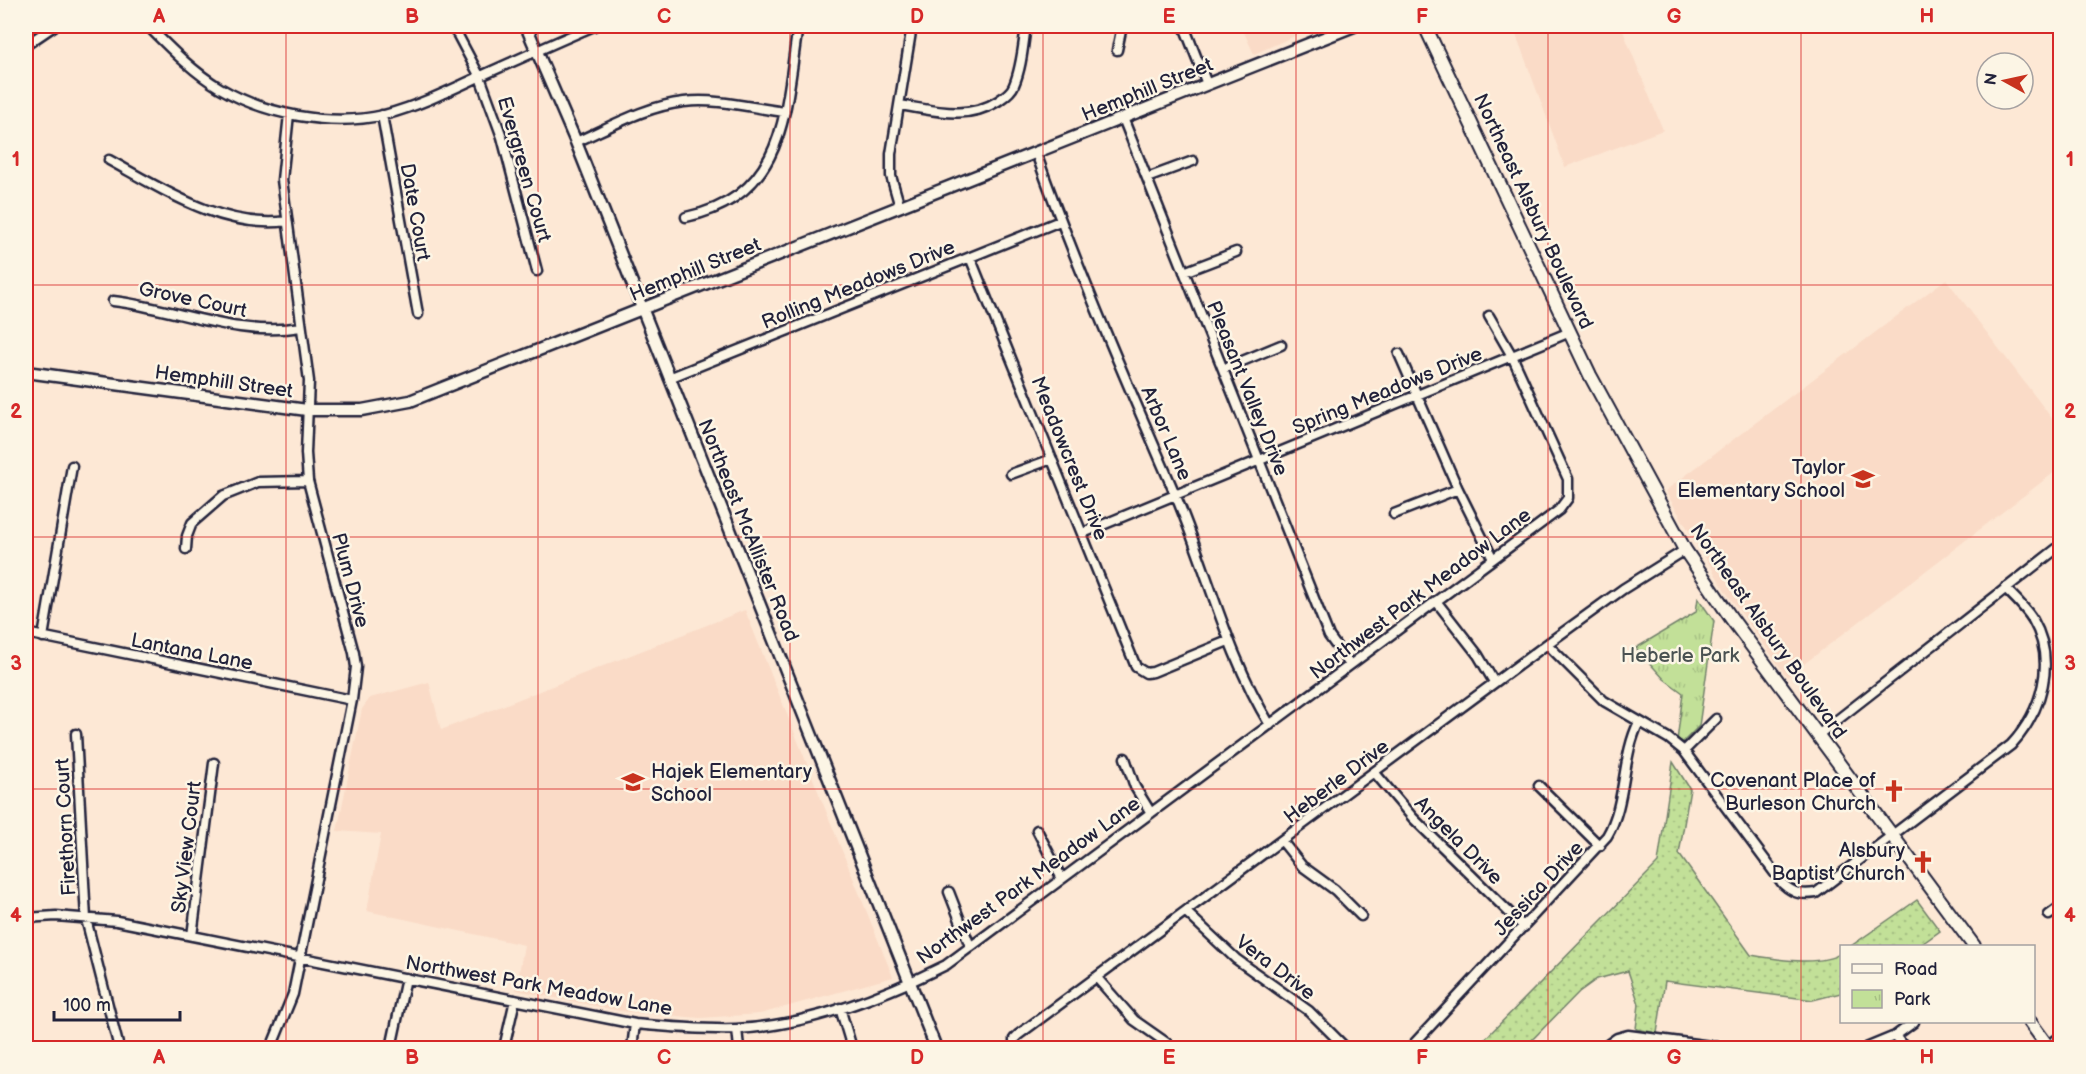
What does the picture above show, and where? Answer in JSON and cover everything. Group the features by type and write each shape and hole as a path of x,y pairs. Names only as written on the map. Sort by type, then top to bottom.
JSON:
{"main road":[{"name":"Northeast Alsbury Boulevard","path":"1425,26 1570,332 1636,463 1685,550 1731,618 1973,945"},
{"path":"2031,1023 2048,1047"}],"street":[{"path":"26,45 54,26"},
{"path":"148,26 181,58 219,88 250,102 289,114 329,118 382,115 421,104 594,26"},
{"name":"Evergreen Court","path":"453,26 480,77 502,137 537,271"},
{"name":"Northeast McAllister Road","path":"526,26 539,50 576,142 936,1048"},
{"path":"686,217 709,212 725,204 751,186 766,168 778,142 785,112 798,26"},
{"path":"900,207 891,176 891,154 912,26"},
{"path":"899,105 957,114 988,107 1013,88 1019,69 1026,26"},
{"path":"1118,50 1122,26"},
{"path":"1184,26 1207,84"},
{"name":"Hemphill Street","path":"26,372 307,410 362,410 410,400 1354,26"},
{"path":"576,142 653,109 684,102 713,102 785,112"},
{"name":"Plum Drive","path":"270,1048 293,994 356,673 354,653 308,481 306,453 309,381 281,164 289,114"},
{"name":"Date Court","path":"382,115 418,314"},
{"name":"Pleasant Valley Drive","path":"1123,118 1329,636 1350,665"},
{"name":"Arbor Lane","path":"1036,153 1060,221 1155,452 1175,495 1228,641 1248,689 1270,725"},
{"path":"109,160 194,205 250,220 287,221"},
{"path":"1147,178 1193,161"},
{"name":"Rolling Meadows Drive","path":"669,378 1060,221"},
{"path":"1184,272 1236,252"},
{"name":"Meadowcrest Drive","path":"970,257 1136,667 1146,673 1153,672 1228,641"},
{"name":"Grove Court","path":"113,301 161,308 229,326 286,329 302,327"},
{"path":"1489,316 1512,356"},
{"name":"Spring Meadows Drive","path":"1083,533 1570,332"},
{"path":"1223,369 1281,345"},
{"path":"1399,354 1458,489 1493,559"},
{"name":"Northwest Park Meadow Lane","path":"26,918 56,916 117,921 635,1024 689,1029 737,1029 809,1017 910,983 946,965 1559,510 1568,498 1568,479 1512,356"},
{"path":"1011,474 1052,459"},
{"path":"43,637 72,466"},
{"path":"186,549 187,536 192,523 223,496 258,482 308,481"},
{"path":"1394,514 1458,489"},
{"path":"1818,735 2061,546"},
{"name":"Heberle Drive","path":"1014,1046 1018,1035 1375,773 1494,682 1623,589 1685,550"},
{"path":"1547,644 1604,702 1668,738 1684,751 1783,884 1796,893 1816,893 2011,745 2037,708 2043,686 2043,644 2033,620 2006,588"},
{"path":"1436,601 1478,655 1494,682"},
{"name":"Lantana Lane","path":"26,633 352,700"},
{"path":"1684,751 1716,719"},
{"name":"Jessica Drive","path":"1410,1048 1600,846 1615,821 1629,747 1639,722"},
{"name":"Firethorn Court","path":"76,734 86,919 119,1048"},
{"path":"1125,758 1135,787 1151,813"},
{"name":"Sky View Court","path":"192,936 214,763"},
{"name":"Angela Drive","path":"1375,773 1413,818 1524,927"},
{"path":"1539,786 1600,846"},
{"path":"1038,830 1062,879"},
{"path":"1282,841 1302,867 1335,890 1361,916"},
{"path":"949,892 970,946"},
{"path":"2049,915 2061,907"},
{"name":"Vera Drive","path":"1186,912 1236,959 1309,1011 1346,1048"},
{"path":"391,1048 406,978"},
{"path":"1097,978 1134,1020 1174,1048"},
{"path":"504,1048 515,1000"},
{"path":"840,1008 852,1048"},
{"path":"1866,1048 1895,1036 1913,1023"},
{"path":"632,1048 635,1024"},
{"path":"737,1029 739,1048"},
{"path":"1604,1048 1628,1035 1726,1048"},
{"path":"1895,1036 1905,1048"},
{"path":"2048,1047 2061,1036"}],"shaded area":[{"path":"1241,26 1317,26 1254,54"},
{"path":"1522,26 1621,26 1663,130 1565,167 1514,29"},
{"name":"Taylor Elementary School","path":"1946,279 2060,429 2060,468 1787,677 1726,592 1665,491"},
{"name":"Hajek Elementary School","path":"745,610 893,977 760,1014 700,1018 620,1011 516,990 524,945 367,911 381,834 337,831 362,709 370,698 429,682 441,730"}],"green space":[{"name":"Heberle Park","path":"1698,598 1714,621 1699,726 1682,743 1677,741 1683,693 1664,679 1636,648 1696,612"},
{"path":"1673,762 1690,789 1679,854 1751,955 1810,961 1822,960 1840,953 1840,993 1813,1000 1665,981 1657,1033 1636,1029 1639,1004 1628,971 1597,979 1579,992 1524,1048 1476,1048 1658,863"},
{"path":"1917,900 1940,931 1920,945 1852,945"}],"place":[{"name":"Taylor Elementary School","path":"1863,479"},
{"name":"Hajek Elementary School","path":"633,782"},
{"name":"Covenant Place of Burleson Church","path":"1894,791"},
{"name":"Alsbury Baptist Church","path":"1923,862"}]}
